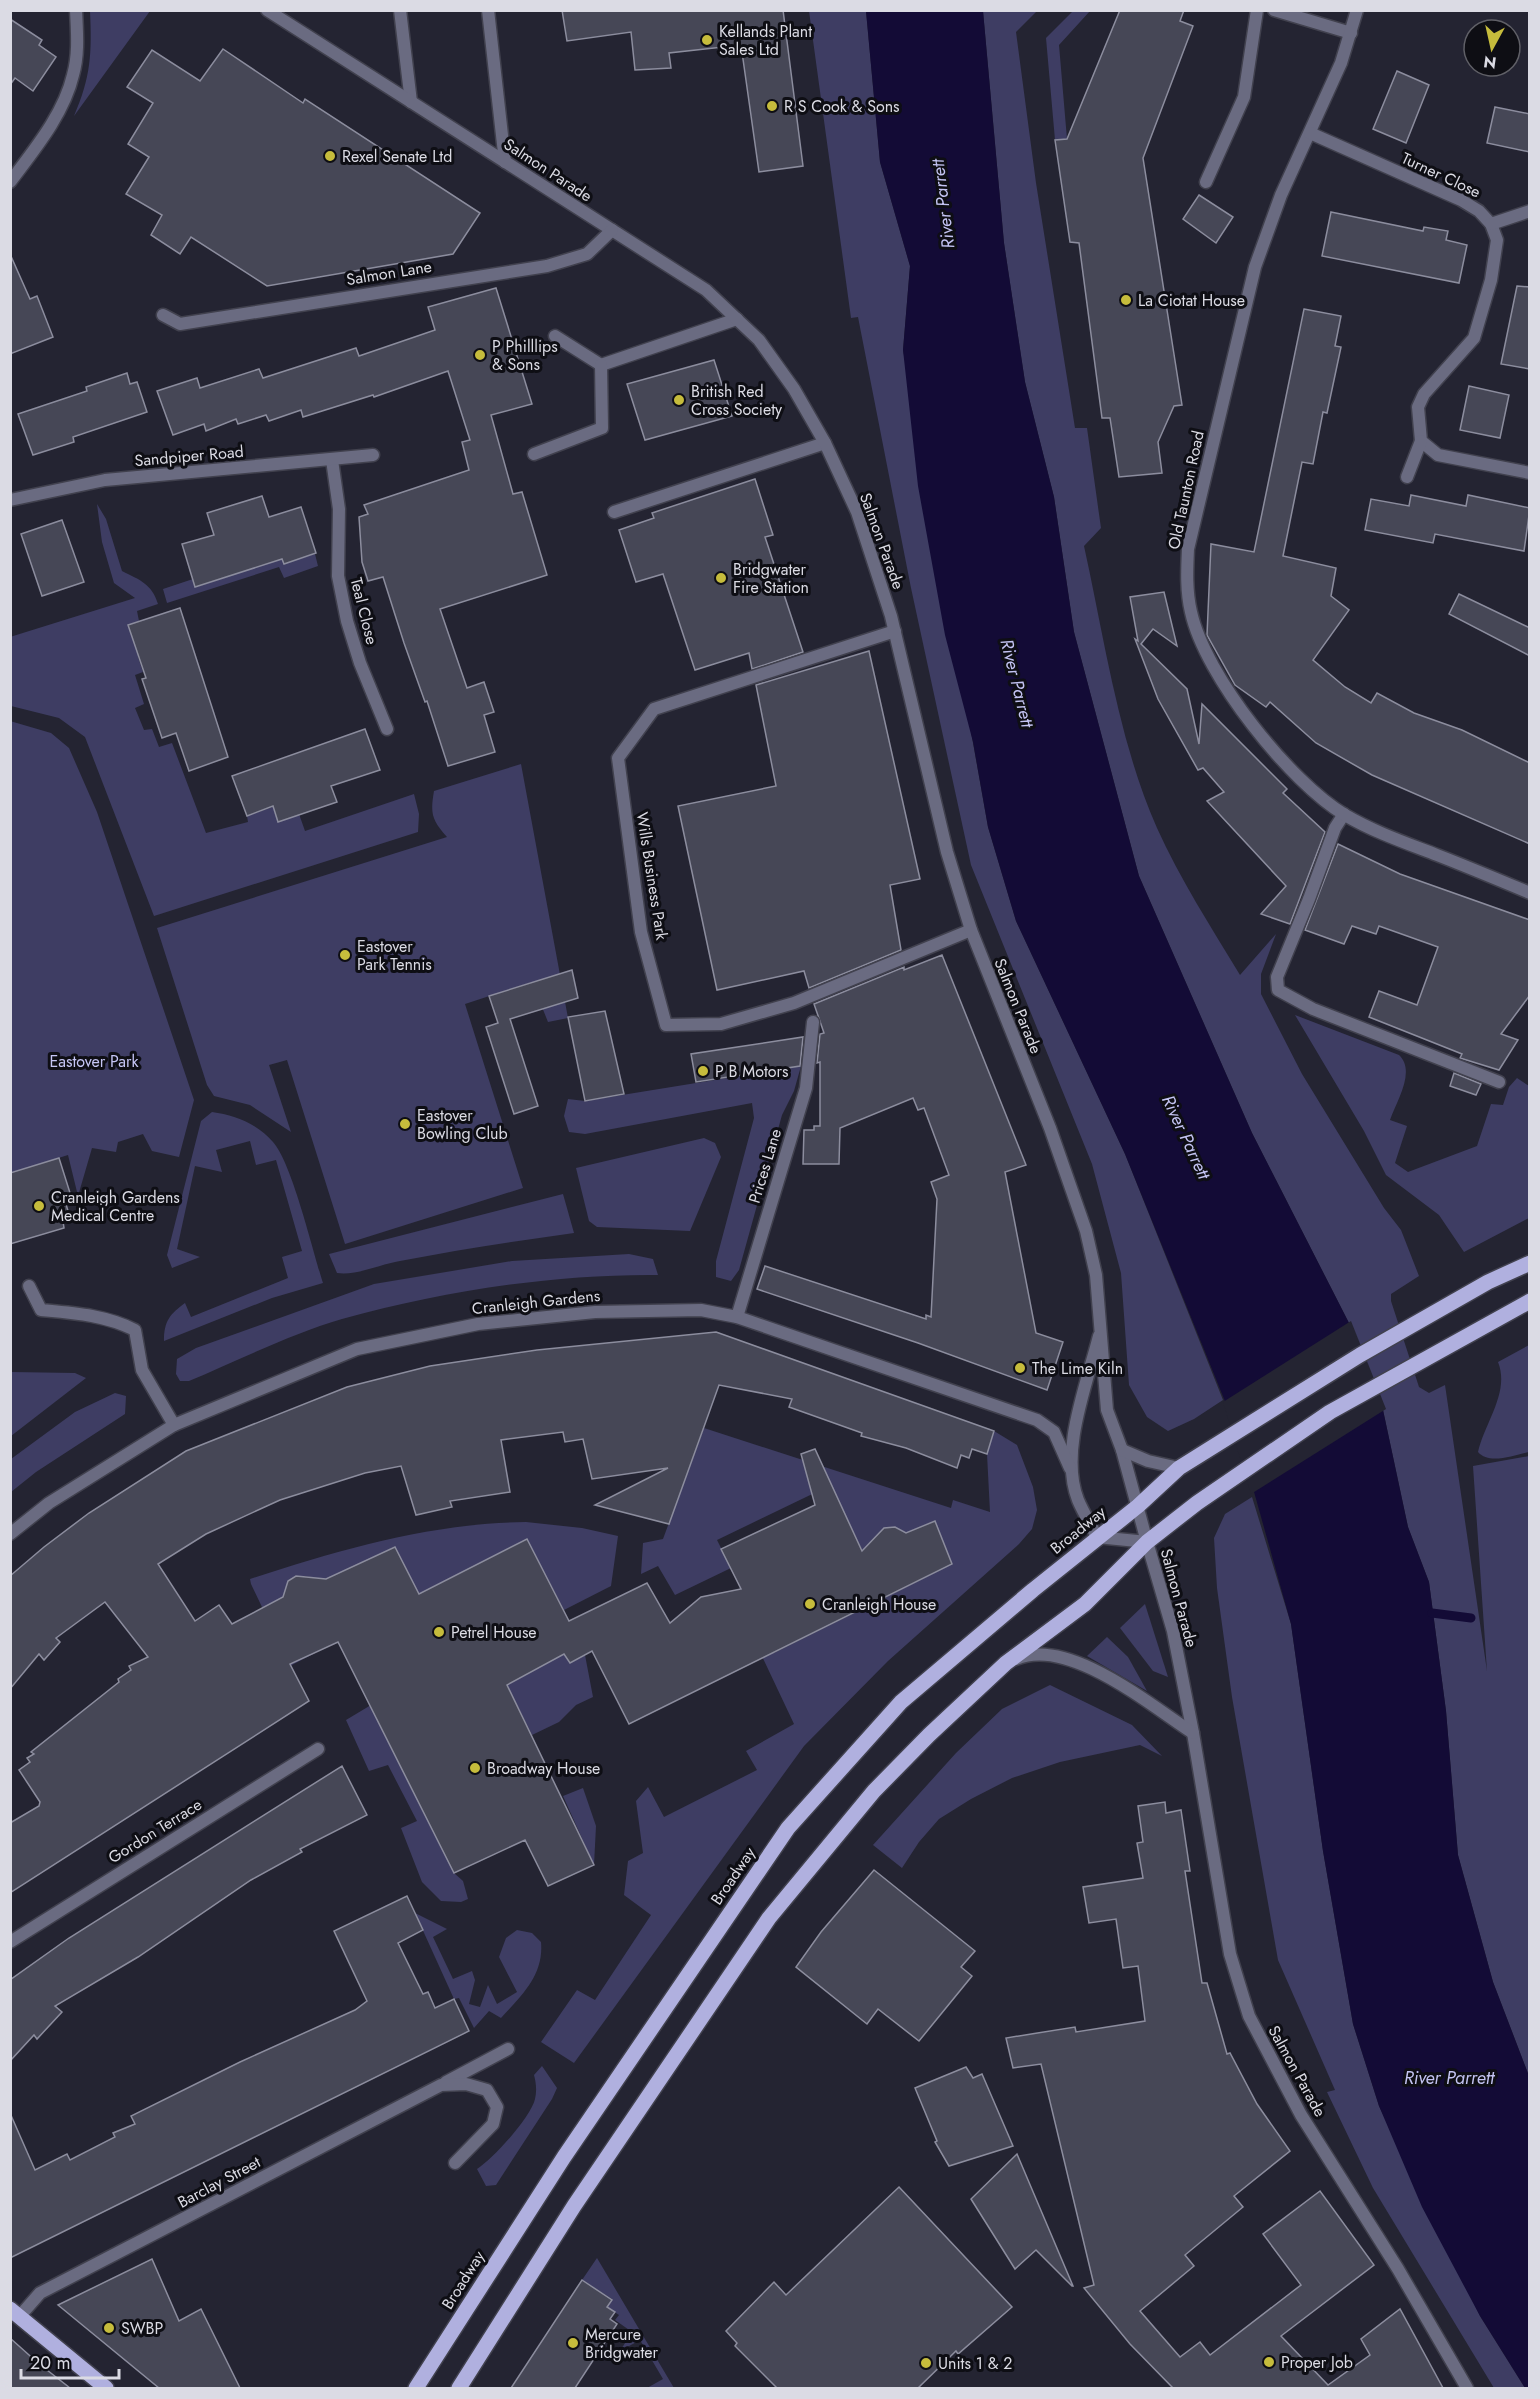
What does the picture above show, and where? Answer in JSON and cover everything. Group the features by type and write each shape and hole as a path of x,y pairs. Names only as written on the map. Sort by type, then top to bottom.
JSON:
{"main road":[{"name":"Broadway","path":"416,2388 564,2157 788,1828 901,1702 1097,1537 1138,1506 1179,1468 1360,1355 1488,1282 1530,1263"},
{"path":"459,2388 574,2206 769,1918 874,1791 929,1735 1006,1664 1085,1604 1147,1542 1197,1503 1330,1412 1530,1301"},
{"path":"15,2313 106,2388"}],"street":[{"path":"10,182 54,118 73,76 77,42 76,10"},
{"name":"Salmon Parade","path":"267,10 705,290 759,339 794,389 825,443 857,512 895,631 947,852 971,930 1050,1128 1086,1231 1096,1275 1099,1336 1107,1410 1122,1450 1173,1631 1193,1733 1230,1954 1249,2016 1301,2115 1398,2269 1467,2388"},
{"path":"400,10 411,102"},
{"path":"488,10 505,162"},
{"path":"1206,182 1244,97 1257,10"},
{"path":"1274,10 1351,33"},
{"name":"Old Taunton Road","path":"1357,10 1341,63 1281,195 1255,267 1188,549 1187,580 1191,612 1218,677 1249,720 1313,790 1344,814 1382,834 1530,893"},
{"name":"Turner Close","path":"1310,133 1461,200 1479,211 1491,224"},
{"path":"1407,477 1421,441 1418,407 1424,394 1474,338 1483,311 1497,240 1491,224 1530,211"},
{"name":"Salmon Lane","path":"163,315 180,324 547,266 587,254 612,230"},
{"path":"601,365 737,320"},
{"path":"555,336 601,365"},
{"path":"534,454 602,428 601,365"},
{"path":"1421,441 1438,455 1530,473"},
{"path":"614,512 825,443"},
{"name":"Sandpiper Road","path":"10,500 105,480 373,455"},
{"name":"Teal Close","path":"332,460 339,509 338,576 347,621 360,663 387,729"},
{"name":"Wills Business Park","path":"895,631 654,709 618,758 641,932 666,1025 721,1024 794,1003 971,930"},
{"path":"1344,814 1335,828 1310,899 1277,976 1278,990 1312,1009 1499,1082"},
{"name":"Prices Lane","path":"737,1317 806,1088 813,1022"},
{"path":"29,1286 41,1310 89,1315 118,1322 135,1330 142,1370 174,1425"},
{"name":"Cranleigh Gardens","path":"10,1534 48,1503 174,1425 357,1349 478,1324 647,1309 701,1310 737,1317 1037,1420 1054,1432 1071,1469"},
{"name":"Salmon Parade","path":"1099,1336 1074,1434 1071,1469 1077,1499 1097,1537 1147,1542"},
{"path":"1122,1450 1148,1461 1179,1468"},
{"path":"1006,1664 1022,1656 1044,1653 1065,1658 1114,1681 1193,1733"},
{"name":"Gordon Terrace","path":"10,1942 318,1749"},
{"name":"Barclay Street","path":"15,2313 40,2293 508,2049"},
{"name":"Barclay Street","path":"441,2085 466,2084 487,2090 497,2106 493,2124 455,2163"}],"green space":[{"path":"1074,10 1090,11 1059,45 1067,139 1055,140 1046,38"},
{"path":"90,11 150,11 74,116 84,89 89,65"},
{"path":"809,11 866,11 880,162 910,266 903,350 988,827 1016,921 1125,1154 1223,1400 1194,1419 1168,1431 1147,1417 1129,1385 1121,1273 1092,1164 971,865 911,588 858,317 851,318"},
{"path":"983,11 1037,11 1016,32 1036,183 1075,428 1087,428 1101,528 1084,546 1122,725 1132,761 1166,847 1196,903 1240,975 1276,934 1261,974 1261,994 1302,1074 1384,1208 1401,1230 1419,1276 1391,1294 1391,1301 1419,1387 1429,1393 1445,1385 1487,1671 1473,1466 1529,1456 1529,2076 1493,1982 1458,1855 1446,1711 1429,1582 1408,1527 1383,1410 1349,1323 1252,1133 1139,876 1074,632 1054,497 1025,382 1004,243"},
{"path":"97,504 106,519 122,571 149,587 158,604 137,611 139,621 128,625 147,653 138,657 143,672 135,675 144,704 135,708 144,730 152,729 159,747 172,743 206,833 248,822 247,816 273,807 278,822 299,814 305,831 414,794 419,814 418,832 154,916 85,737 59,718 11,706 10,637 135,598 114,583 102,542"},
{"path":"278,546 284,564 315,554 318,566 284,578 279,567 167,603 163,589 193,579 196,587 227,577"},
{"name":"Eastover Park","path":"10,721 51,733 69,748 97,812 194,1100 179,1157 152,1151 143,1134 118,1142 116,1152 92,1148 78,1196 68,1155 11,1173"},
{"path":"521,764 568,1018 548,1022 532,982 465,1004 523,1188 345,1244 287,1060 269,1065 291,1132 250,1105 214,1096 207,1085 157,928 447,837 433,816 434,791"},
{"path":"1295,1015 1399,1055 1406,1069 1404,1086 1390,1120 1407,1126 1395,1163 1408,1172 1477,1146 1491,1104 1503,1105 1509,1087 1517,1078 1529,1086 1529,1218 1464,1252 1439,1215 1386,1175 1364,1131"},
{"path":"801,1066 794,1091 782,1115 739,1270 731,1281 716,1277 716,1261 754,1118 752,1103 585,1134 569,1132 564,1116 568,1099 585,1101"},
{"path":"212,1112 229,1115 253,1125 273,1142 295,1188 323,1283 272,1298 164,1341 165,1328 169,1319 185,1303 191,1317 288,1278 282,1257 302,1251 276,1160 256,1165 250,1141 216,1150 222,1172 195,1166 177,1249 200,1257 172,1268 167,1255 201,1121"},
{"path":"704,1138 715,1143 721,1157 690,1231 597,1227 589,1221 576,1168"},
{"path":"563,1194 574,1233 393,1262 352,1273 337,1273 329,1254"},
{"path":"629,1254 653,1259 658,1275 618,1275 539,1281 420,1300 323,1325 189,1381 180,1381 176,1374 177,1359 196,1348 374,1284 512,1261"},
{"path":"1529,1345 1529,1452 1502,1458 1488,1458 1478,1452 1499,1396 1501,1373 1498,1362"},
{"path":"11,1372 75,1373 86,1378 11,1436"},
{"path":"115,1393 126,1396 125,1414 36,1472 11,1492 11,1459 75,1412"},
{"path":"704,1428 951,1508 953,1500 990,1512 987,1454 994,1431 1017,1445 1033,1487 1037,1510 1032,1529 1019,1544 888,1661 804,1746 574,2063 541,2042 577,1990 595,2000 651,1915 624,1895 628,1861 643,1853 636,1801 648,1787 664,1817 757,1770 746,1751 794,1724 760,1652 771,1647 774,1653 952,1564 934,1521 906,1533 895,1527 871,1569 831,1485 717,1540 731,1568 675,1595 658,1566 641,1574 643,1543 663,1539"},
{"path":"1252,1497 1291,1624 1323,1851 1353,2024 1379,2106 1480,2316 1525,2388 1494,2388 1373,2188 1327,2092 1335,2090 1278,1960 1232,1697 1217,1588 1214,1538 1225,1514"},
{"path":"526,1522 582,1528 618,1536 611,1586 564,1610 527,1539 419,1594 316,1584 310,1577 304,1576 294,1578 288,1583 287,1598 315,1653 290,1666 251,1584 250,1579 351,1548 386,1540 455,1527"},
{"path":"1145,1604 1168,1677 1153,1671 1120,1628"},
{"path":"1107,1637 1128,1657 1147,1691 1087,1656"},
{"path":"564,1654 570,1663 585,1655 593,1697 576,1705 559,1722 532,1735 507,1685"},
{"path":"1050,1685 1132,1725 1162,1756 1140,1745 1060,1762 1012,1778 939,1819 919,1842 902,1868 873,1845 956,1753 1002,1709"},
{"path":"371,1705 454,1873 463,1881 468,1899 461,1902 441,1901 422,1882 401,1828 417,1821 388,1765 369,1771 346,1720"},
{"path":"583,1788 596,1826 594,1865 563,1796"},
{"path":"415,1913 447,1929 433,1937 453,1979 472,1971 475,1980 469,2004 480,2007 488,1985 497,2004 517,1992 499,1957 506,1938 517,1930 532,1933 541,1942 539,1965 530,1984 501,2018 489,2011 474,2028 459,1998 454,1999"},
{"path":"542,2066 557,2088 552,2099 496,2185 486,2186 477,2169 501,2147 532,2107 536,2096 534,2075"},
{"path":"597,2258 674,2388 647,2388 663,2379 640,2340 620,2351 632,2332 615,2320 619,2315 607,2307 612,2299 582,2280"}],"water":[{"name":"River Parrett","path":"866,11 983,11 1004,243 1025,382 1054,497 1074,632 1139,876 1252,1133 1349,1323 1383,1410 1408,1527 1429,1582 1446,1711 1458,1855 1493,1982 1529,2076 1529,2388 1525,2388 1480,2316 1422,2207 1379,2106 1353,2024 1323,1851 1291,1624 1237,1431 1125,1154 1016,921 988,827 973,742 945,635 918,486 903,350 910,266 880,162"}],"pier":[{"path":"1351,1321 1386,1409 1251,1494 1223,1402"}],"building":[{"path":"562,10 783,10 803,166 759,172 741,45 669,53 671,68 635,70 631,32 567,41"},
{"name":"La Ciotat House","path":"1120,10 1184,10 1180,21 1193,26 1143,158 1182,405 1174,406 1158,442 1162,473 1119,477 1110,418 1102,418 1079,243 1070,242 1055,140 1067,139"},
{"path":"10,19 42,40 39,45 56,57 33,91 15,78 10,85"},
{"path":"223,49 303,103 305,99 480,213 453,254 267,286 191,237 180,254 151,235 162,215 126,194 149,157 128,144 153,103 127,87 152,50 200,81"},
{"path":"1397,71 1429,85 1406,143 1373,129"},
{"path":"1495,107 1530,114 1530,152 1487,143"},
{"path":"1199,195 1233,217 1216,243 1183,219"},
{"path":"1331,212 1423,231 1424,227 1448,231 1446,240 1467,245 1459,283 1322,256"},
{"path":"10,254 30,299 37,296 53,337 10,354"},
{"path":"1517,286 1530,287 1530,369 1501,364"},
{"path":"496,288 532,404 491,415 513,494 522,492 547,575 440,609 467,688 484,682 494,712 484,715 495,752 448,766 383,577 368,581 362,562 359,517 368,514 364,505 469,470 462,442 470,440 448,371 374,397 373,395 303,417 301,410 269,421 266,415 238,424 236,419 206,431 204,424 173,435 157,391 197,378 200,388 259,369 263,378 356,348 359,356 435,330 428,307"},
{"path":"1304,309 1341,316 1335,346 1341,347 1327,413 1323,412 1313,464 1302,462 1283,556 1336,568 1331,596 1349,610 1313,660 1345,687 1371,703 1377,693 1414,713 1462,730 1530,763 1530,844 1372,775 1316,743 1270,702 1266,707 1235,685 1207,635 1211,544 1254,552"},
{"name":"British Red Cross Society","path":"714,360 732,416 645,440 627,384"},
{"path":"127,373 130,384 137,382 147,412 73,437 74,442 33,455 18,414 87,391 86,387"},
{"path":"1469,386 1509,395 1500,438 1460,430"},
{"name":"Bridgwater Fire Station","path":"755,479 773,535 765,537 803,652 752,669 749,653 695,670 663,574 636,582 619,530 654,518 652,513"},
{"path":"1411,495 1466,506 1468,495 1530,508 1524,551 1435,534 1433,543 1365,530 1371,499 1409,506"},
{"path":"262,496 269,517 301,507 316,553 284,564 282,559 195,587 182,544 214,535 207,513"},
{"path":"62,520 84,582 42,596 21,534"},
{"path":"1164,592 1177,646 1153,629 1141,644 1187,689 1199,744 1202,704 1287,789 1283,793 1325,832 1290,924 1261,914 1286,886 1207,801 1224,792 1203,768 1198,770 1158,699 1135,639 1138,641 1130,597"},
{"path":"1459,594 1530,628 1530,656 1449,614"},
{"path":"180,608 228,757 189,771 176,733 162,738 142,679 146,678 128,625"},
{"path":"869,651 920,879 890,885 901,950 809,988 804,971 717,990 678,806 776,786 756,685"},
{"path":"365,729 380,770 331,786 337,802 278,822 273,806 247,816 232,776"},
{"path":"1338,844 1400,874 1530,920 1530,995 1501,1034 1518,1040 1499,1070 1460,1058 1462,1054 1369,1017 1379,991 1417,1005 1438,947 1379,926 1376,934 1352,926 1344,944 1305,930"},
{"path":"942,955 1026,1165 1005,1172 1036,1333 1063,1342 1047,1390 918,1343 757,1289 765,1266 926,1319 926,1315 931,1317 937,1199 931,1182 949,1175 924,1108 918,1110 913,1098 840,1128 839,1164 803,1164 804,1130 814,1130 814,1126 820,1126 820,1062 817,1063 820,1034 824,1033 814,1004 904,967 904,970"},
{"path":"572,970 578,998 510,1019 538,1106 514,1114 486,1027 498,1023 489,996"},
{"path":"605,1011 624,1094 585,1101 568,1017"},
{"path":"803,1037 800,1066 696,1082 691,1054"},
{"path":"1454,1073 1481,1084 1476,1095 1450,1086"},
{"name":"Cranleigh Gardens Medical Centre","path":"59,1158 71,1196 64,1198 69,1214 62,1215 64,1228 10,1244 10,1173"},
{"path":"716,1332 994,1431 987,1454 972,1449 969,1458 961,1455 957,1468 906,1448 861,1436 862,1433 789,1407 792,1399 719,1385 669,1524 595,1505 668,1468 592,1479 583,1439 565,1442 563,1432 501,1440 510,1492 450,1501 452,1507 416,1515 401,1466 365,1473 280,1500 206,1534 158,1564 195,1621 219,1605 232,1624 283,1597 288,1581 296,1576 326,1579 395,1547 419,1594 527,1539 569,1621 647,1583 670,1623 701,1597 741,1589 721,1549 815,1505 801,1454 815,1449 862,1551 884,1528 895,1527 906,1533 935,1521 952,1564 629,1724 592,1651 570,1663 564,1654 507,1685 594,1865 548,1886 525,1840 454,1873 338,1642 290,1664 309,1701 10,1893 10,1823 39,1806 40,1802 19,1770 30,1762 27,1758 34,1754 31,1752 119,1682 118,1679 131,1670 129,1666 148,1657 105,1602 56,1638 60,1642 44,1660 39,1654 10,1689 10,1576 44,1547 89,1513 186,1451 347,1387 430,1366 537,1350"},
{"path":"342,1766 367,1815 300,1849 302,1852 251,1880 138,1957 55,2006 62,2012 37,2039 34,2035 10,2061 10,1980 69,1938"},
{"path":"1165,1802 1166,1813 1181,1810 1190,1871 1185,1871 1202,1983 1207,1983 1227,2054 1230,2053 1257,2104 1290,2151 1234,2196 1243,2207 1185,2255 1194,2266 1140,2311 1180,2357 1200,2342 1210,2355 1301,2285 1263,2234 1320,2191 1374,2265 1281,2336 1328,2385 1370,2355 1361,2339 1400,2309 1443,2388 1173,2388 1130,2344 1084,2288 1094,2285 1041,2064 1013,2068 1006,2038 1075,2027 1076,2032 1145,2021 1138,1966 1123,1968 1116,1919 1089,1923 1083,1887 1143,1878 1137,1843 1143,1842 1138,1806"},
{"path":"874,1870 975,1951 961,1967 972,1976 919,2041 878,2009 867,2024 796,1967 821,1932"},
{"path":"407,1896 423,1930 398,1943 423,1994 428,1992 435,2008 454,1999 469,2031 10,2258 10,2113 35,2170 67,2154 70,2160 115,2137 113,2133 135,2124 131,2116 240,2062 355,2010 367,2001 334,1931"},
{"path":"966,2067 973,2078 982,2074 1013,2146 949,2166 935,2142 937,2141 915,2088"},
{"path":"1017,2154 1073,2286 1036,2250 1015,2269 971,2199"},
{"path":"899,2187 1012,2307 958,2354 956,2351 918,2388 777,2388 735,2346 737,2343 726,2331 774,2282 786,2295"},
{"path":"152,2259 179,2321 201,2309 240,2388 159,2388 58,2305"},
{"name":"Mercure Bridgwater","path":"582,2280 612,2300 607,2307 615,2312 610,2319 617,2324 575,2388 511,2388"},
{"path":"10,2338 38,2363 70,2388 10,2388"}],"waterway":[{"path":"1432,1613 1471,1618"}],"place":[{"name":"Kellands Plant Sales Ltd","path":"707,40"},
{"name":"R S Cook & Sons","path":"772,106"},
{"name":"Rexel Senate Ltd","path":"330,156"},
{"name":"La Ciotat House","path":"1126,300"},
{"name":"P Philllips & Sons","path":"480,355"},
{"name":"British Red Cross Society","path":"679,400"},
{"name":"Bridgwater Fire Station","path":"721,578"},
{"name":"Eastover Park Tennis","path":"345,955"},
{"name":"P B Motors","path":"703,1071"},
{"name":"Eastover Bowling Club","path":"405,1124"},
{"name":"Cranleigh Gardens Medical Centre","path":"39,1206"},
{"name":"The Lime Kiln","path":"1020,1368"},
{"name":"Cranleigh House","path":"810,1604"},
{"name":"Petrel House","path":"439,1632"},
{"name":"Broadway House","path":"475,1768"},
{"name":"SWBP","path":"109,2328"},
{"name":"Mercure Bridgwater","path":"573,2343"},
{"name":"Proper Job","path":"1269,2362"},
{"name":"Units 1 & 2","path":"926,2363"}]}
